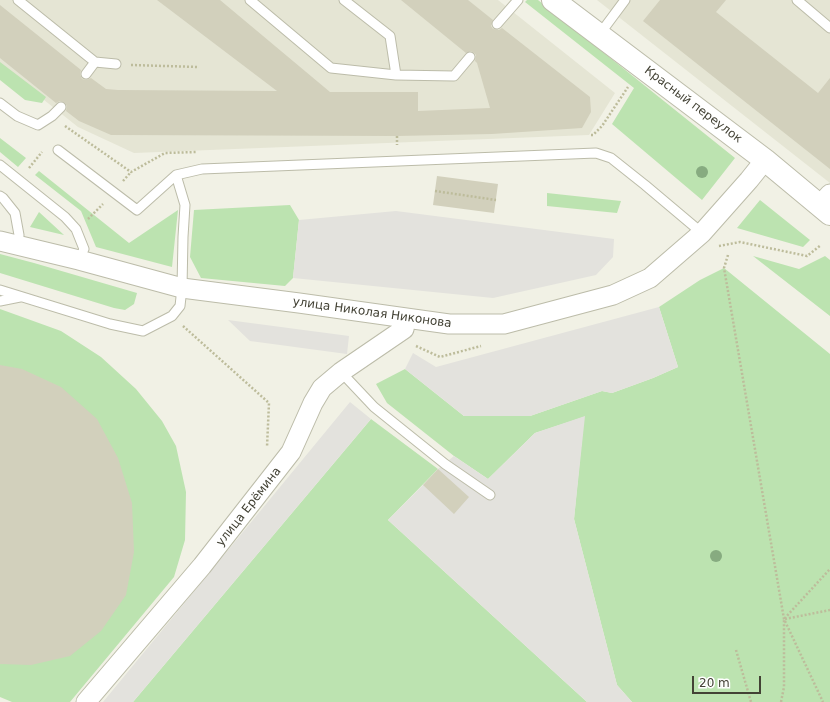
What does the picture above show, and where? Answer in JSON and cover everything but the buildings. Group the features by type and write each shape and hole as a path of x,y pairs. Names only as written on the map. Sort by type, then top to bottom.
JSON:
{"street":[{"name":"Красный переулок","path":"553,0 765,160 827,204"},
{"name":"улица Николая Никонова","path":"9,243 182,288 450,324 504,324 613,294 650,278 702,234 765,160"},
{"name":"улица Ерёмина","path":"86,702 202,566 291,452 313,403 322,388 341,372 404,330 406,318"}],"lane":[{"path":"18,0 95,62 116,64"},
{"path":"250,0 331,68 396,75 454,76 470,57"},
{"path":"344,0 390,36 396,75"},
{"path":"497,24 518,0"},
{"path":"599,35 625,0"},
{"path":"797,0 830,28"},
{"path":"86,74 95,62"},
{"path":"0,103 17,116 38,125 52,116 61,107"},
{"path":"58,150 137,210 176,176 202,169 596,153 611,158 702,234"},
{"path":"0,165 65,217 76,229 84,249 79,260"},
{"path":"0,290 110,324 143,331 172,316 180,306 185,205 176,176"},
{"path":"0,196 15,214 20,235 9,243"},
{"path":"0,301 23,297"},
{"path":"341,372 374,407 446,464 490,495"}],"path":[{"path":"116,64 199,67"},
{"path":"585,136 593,135 602,126 628,87"},
{"path":"64,126 131,172 165,153 197,152"},
{"path":"397,136 397,145"},
{"path":"30,167 40,155"},
{"path":"435,191 496,200"},
{"path":"92,216 99,209"},
{"path":"717,246 740,242 807,256 821,245"},
{"path":"728,255 724,268 784,619 784,687 781,702"},
{"path":"172,316 269,403 267,447"},
{"path":"784,619 830,569"},
{"path":"784,619 830,610"},
{"path":"784,619 823,702"},
{"path":"736,650 751,702"}],"shaded area":[{"path":"0,0 498,0 615,93 589,135 134,153 78,127 0,65"},
{"path":"597,0 830,0 830,183"},
{"path":"396,211 614,239 613,257 596,275 493,298 293,278 299,220"},
{"path":"659,307 678,367 612,393 602,391 530,416 464,416 405,369 413,353 436,367"},
{"path":"228,320 349,336 347,354 250,341"},
{"path":"350,402 371,419 133,702 103,702"},
{"path":"585,416 574,519 617,685 632,702 587,702 388,520 438,469 454,456 488,479 535,433"}],"green space":[{"path":"527,0 538,0 735,158 702,200 612,124 634,88 525,2"},
{"path":"0,62 46,97 42,103 25,100 0,80"},
{"path":"0,138 26,158 18,167 0,152"},
{"path":"39,171 129,243 178,210 172,267 96,247 81,211 35,175"},
{"path":"547,193 621,201 617,213 547,206"},
{"path":"760,200 810,240 803,247 737,228"},
{"path":"290,205 299,220 293,278 285,286 201,278 190,257 194,210"},
{"path":"39,212 64,235 30,227"},
{"path":"0,254 137,293 134,304 125,310 114,308 0,273"},
{"path":"753,256 799,269 825,256 830,260 830,316"},
{"path":"724,268 830,354 830,702 632,702 617,685 574,519 584,417 535,433 488,479 454,456 387,403 376,384 405,369 464,416 530,416 602,391 612,393 678,367 659,307 700,280"},
{"path":"0,309 61,331 101,357 136,389 162,421 176,446 186,492 185,540 174,577 70,702 12,702 0,697"},
{"path":"371,419 438,469 388,520 587,702 133,702"}]}
